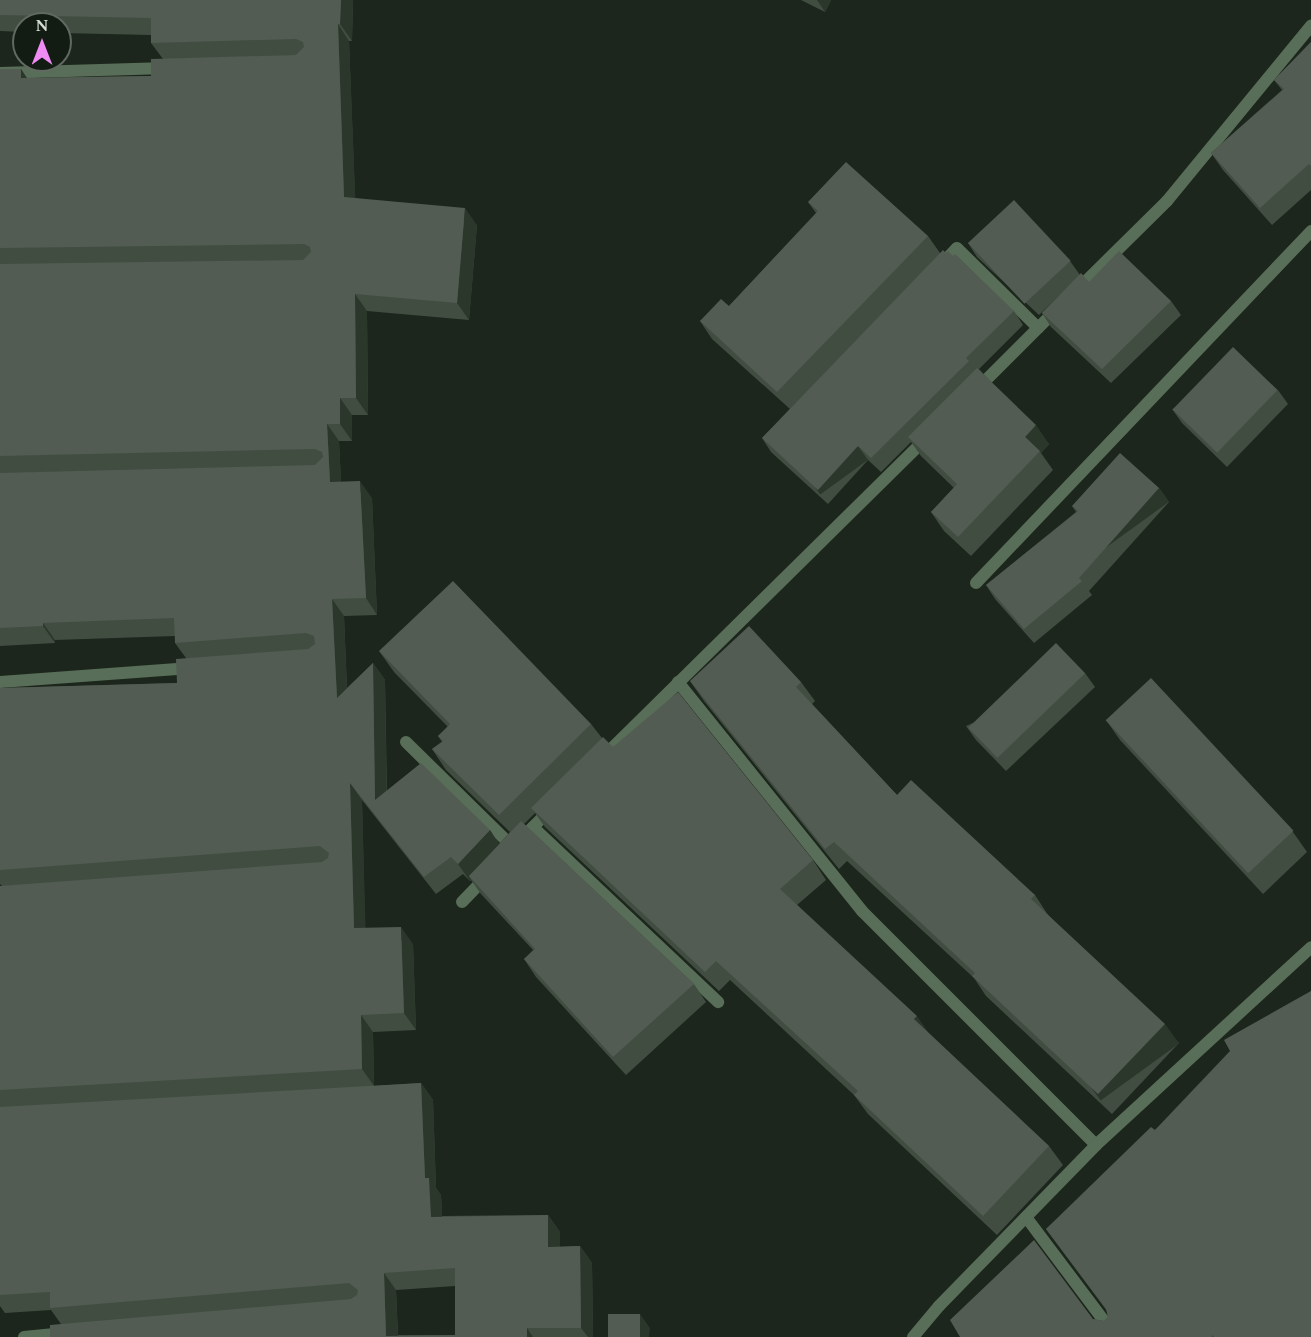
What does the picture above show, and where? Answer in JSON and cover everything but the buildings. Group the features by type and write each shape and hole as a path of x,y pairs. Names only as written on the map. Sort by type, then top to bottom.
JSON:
{"street":[{"path":"971,394 1167,201 1311,27"},
{"path":"0,74 178,68"},
{"path":"976,583 1311,231"},
{"path":"933,273 957,248 1038,328"},
{"path":"598,763 938,427"},
{"path":"0,682 201,667"},
{"path":"678,682 862,911 1096,1145"},
{"path":"406,742 506,854"},
{"path":"462,903 506,854 557,803"},
{"path":"533,827 718,1002"},
{"path":"913,1337 1096,1145 1311,947"},
{"path":"1026,1217 1116,1337"},
{"path":"24,1337 82,1332"}]}
